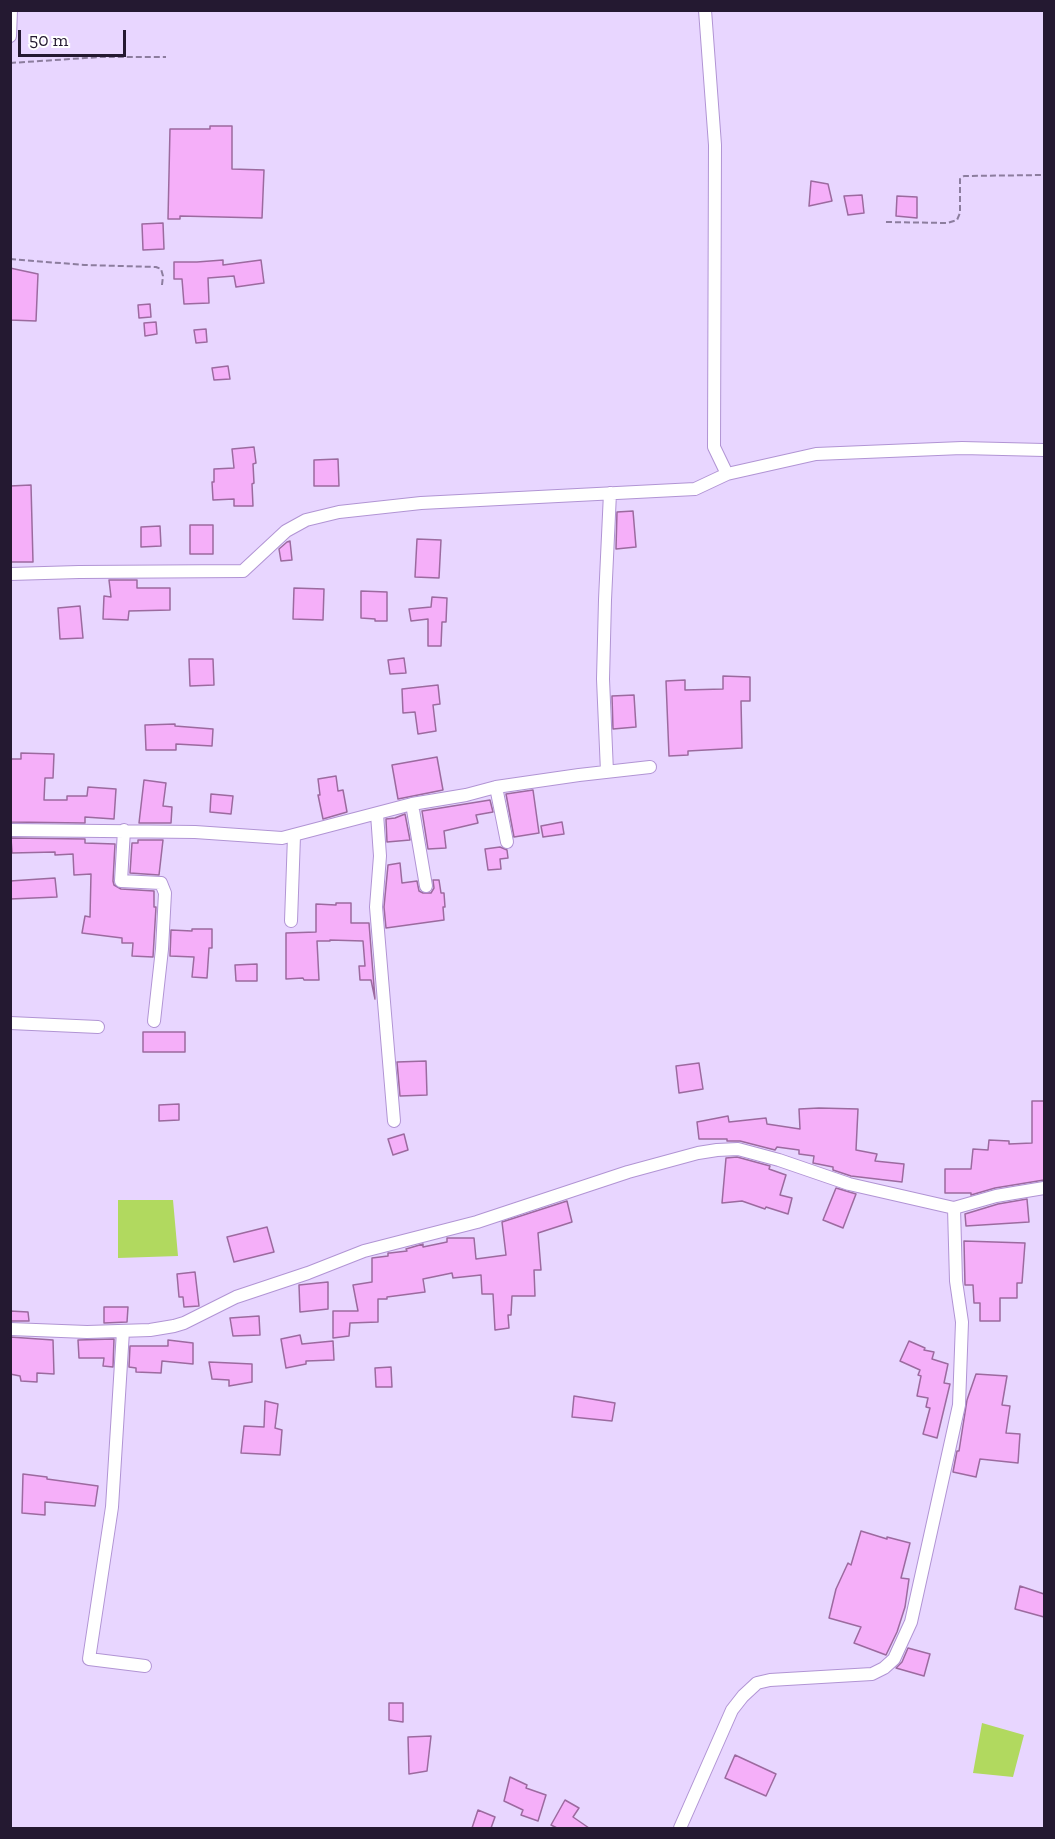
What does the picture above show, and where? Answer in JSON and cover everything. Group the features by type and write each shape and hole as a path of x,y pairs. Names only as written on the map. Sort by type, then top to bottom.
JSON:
{"street":[{"path":"10,36 11,10"},
{"path":"705,10 716,144 714,447 727,474"},
{"path":"10,574 243,571 286,531 306,520 339,512 422,502 695,489 727,474 816,454 962,448 1044,450"},
{"path":"608,772 603,679 610,493"},
{"path":"10,830 195,832 282,838 412,804 466,795 496,787 650,767"},
{"path":"496,787 507,842"},
{"path":"412,804 426,886"},
{"path":"377,814 380,856 376,907 394,1121"},
{"path":"124,830 121,881 161,883 165,893 162,949 154,1021"},
{"path":"291,921 294,836"},
{"path":"10,1023 98,1027"},
{"path":"10,1329 58,1332 123,1331 174,1326 236,1297 364,1251 477,1222 628,1172 717,1150 738,1149 779,1160 849,1184 954,1208 996,1196 1044,1188"},
{"path":"680,1828 732,1710 752,1687 757,1683 770,1680 872,1674 884,1668 894,1659 902,1644 911,1622 919,1591 959,1405 962,1322 956,1281 954,1208"},
{"path":"123,1331 112,1507 89,1659 145,1666"}],"path":[{"path":"10,63 101,57 166,57"},
{"path":"886,222 947,223 957,220 960,213 960,179 964,176 1044,175"},
{"path":"10,259 84,265 156,267 161,269 162,285"}],"shaded area":[{"path":"118,1200 173,1200 178,1256 118,1258"},
{"path":"982,1723 1024,1735 1013,1777 973,1773"}],"building":[{"path":"210,126 232,126 232,169 264,170 262,218 180,216 180,219 168,219 170,129 210,129"},
{"path":"811,181 828,184 832,201 809,206"},
{"path":"862,195 864,213 848,215 844,196"},
{"path":"897,196 917,197 917,218 896,216"},
{"path":"163,223 164,249 143,250 142,224"},
{"path":"223,260 223,265 261,260 264,283 236,287 234,276 208,278 209,303 184,304 182,279 174,279 174,262"},
{"path":"10,268 38,274 36,321 10,320"},
{"path":"150,304 151,317 139,318 138,305"},
{"path":"156,322 157,334 145,336 144,323"},
{"path":"206,329 207,342 196,343 194,330"},
{"path":"228,366 230,379 214,380 212,368"},
{"path":"254,447 256,463 253,464 253,506 234,506 234,499 213,500 214,469 234,468 232,449"},
{"path":"338,459 339,486 314,486 314,460"},
{"path":"31,485 33,562 10,562 10,486"},
{"path":"633,511 636,547 616,549 617,512"},
{"path":"190,525 213,525 213,554 190,554"},
{"path":"160,526 161,546 141,547 141,527"},
{"path":"417,539 441,540 439,578 415,577"},
{"path":"290,541 292,560 281,561 279,549"},
{"path":"109,580 137,580 137,588 170,588 170,610 129,611 128,620 103,619 104,596 111,597"},
{"path":"294,588 324,589 323,620 293,619"},
{"path":"361,591 387,592 387,621 361,618"},
{"path":"432,597 447,598 446,622 442,622 441,646 428,646 428,619 411,621 409,609 431,607"},
{"path":"80,606 83,638 60,639 58,608"},
{"path":"404,658 406,673 390,674 388,660"},
{"path":"189,659 213,659 214,685 190,686"},
{"path":"723,676 750,677 750,701 741,701 742,748 688,751 688,755 669,756 666,681 685,680 685,690 723,689"},
{"path":"438,685 440,704 433,705 436,731 418,734 415,712 403,713 402,689"},
{"path":"634,695 636,727 613,729 612,696"},
{"path":"175,724 175,726 213,729 212,746 176,744 176,750 146,750 145,725"},
{"path":"21,753 54,754 53,778 45,778 44,800 67,800 67,796 87,796 88,787 116,789 114,819 85,817 85,823 10,822 10,759 21,759"},
{"path":"437,757 443,790 398,799 392,765"},
{"path":"336,776 338,791 343,790 347,812 323,819 318,795 320,795 318,779"},
{"path":"144,780 166,783 163,806 172,807 171,823 139,823"},
{"path":"533,790 539,833 514,837 506,794"},
{"path":"211,794 233,796 231,814 210,812"},
{"path":"490,800 493,812 476,815 478,823 444,831 446,848 428,849 422,811"},
{"path":"405,814 410,840 387,842 386,819"},
{"path":"562,822 564,834 543,837 541,826"},
{"path":"11,838 85,839 85,843 115,844 114,885 121,889 154,891 154,907 156,907 153,957 132,956 133,943 122,943 122,938 82,933 85,916 90,917 91,874 74,875 73,854 12,853"},
{"path":"138,840 163,840 159,875 130,873 132,843 138,843"},
{"path":"500,847 507,850 508,858 500,859 501,869 488,870 485,849"},
{"path":"400,863 402,883 417,881 419,891 423,893 431,893 434,888 433,880 439,880 441,893 444,893 444,920 386,928 384,907 388,865"},
{"path":"55,878 57,897 10,899 10,881"},
{"path":"336,903 351,903 351,923 369,923 375,999 371,980 360,980 359,966 365,966 363,941 317,941 319,980 286,979 286,933 316,932 316,904 336,905"},
{"path":"192,929 212,929 212,948 209,948 207,978 192,977 194,957 170,956 171,930 192,931"},
{"path":"257,964 257,981 236,981 235,965"},
{"path":"143,1032 185,1032 185,1052 143,1052"},
{"path":"426,1061 427,1095 400,1096 397,1062"},
{"path":"699,1063 703,1089 679,1093 676,1066"},
{"path":"1032,1101 1044,1101 1044,1180 995,1188 971,1195 971,1193 945,1193 945,1169 971,1169 973,1149 988,1150 989,1140 1009,1141 1009,1144 1032,1143"},
{"path":"179,1104 179,1120 159,1121 159,1105"},
{"path":"799,1109 858,1109 856,1150 877,1154 875,1161 904,1164 902,1182 851,1176 833,1170 833,1167 813,1163 814,1156 799,1154 799,1150 777,1147 775,1150 740,1141 727,1141 727,1139 699,1139 697,1122 728,1116 729,1122 766,1118 767,1124 800,1129"},
{"path":"404,1134 408,1150 393,1155 388,1139"},
{"path":"737,1157 770,1166 769,1169 786,1175 780,1195 792,1198 788,1214 742,1201 722,1203 726,1158"},
{"path":"836,1188 856,1194 843,1228 823,1220"},
{"path":"1027,1199 1029,1222 966,1226 965,1214 998,1204"},
{"path":"567,1201 572,1222 538,1233 541,1270 534,1270 535,1296 512,1296 511,1315 508,1315 509,1328 495,1330 493,1294 482,1294 481,1275 453,1278 452,1273 423,1279 425,1292 378,1299 378,1322 350,1323 349,1336 333,1338 333,1311 358,1311 353,1285 372,1282 372,1258 407,1251 406,1249 423,1244 423,1247 447,1242 447,1238 474,1238 476,1259 506,1255 502,1222"},
{"path":"267,1227 274,1252 234,1262 227,1237"},
{"path":"964,1241 1025,1243 1022,1283 1017,1283 1017,1298 1000,1298 1000,1321 980,1321 980,1303 974,1303 973,1285 965,1285"},
{"path":"195,1272 199,1306 184,1307 183,1297 179,1297 177,1274"},
{"path":"328,1282 328,1309 300,1312 299,1285"},
{"path":"104,1307 128,1307 127,1322 104,1323"},
{"path":"10,1311 28,1312 29,1321 10,1321"},
{"path":"259,1316 260,1335 233,1336 230,1318"},
{"path":"300,1335 302,1344 333,1341 334,1360 306,1361 306,1364 286,1368 281,1339"},
{"path":"10,1337 53,1340 54,1374 37,1373 37,1382 21,1381 20,1376 10,1374"},
{"path":"114,1339 113,1367 103,1366 104,1358 79,1358 78,1340"},
{"path":"168,1340 193,1343 193,1364 162,1361 161,1373 136,1372 136,1368 129,1367 130,1346 168,1346"},
{"path":"909,1341 925,1348 924,1350 934,1352 932,1359 948,1364 944,1383 950,1384 937,1438 923,1434 930,1408 926,1407 928,1398 917,1396 920,1370 900,1361"},
{"path":"209,1362 252,1364 252,1382 229,1386 229,1380 212,1379"},
{"path":"391,1367 392,1387 376,1387 375,1368"},
{"path":"976,1374 1007,1376 1002,1405 1010,1406 1006,1433 1020,1434 1018,1463 980,1459 976,1477 953,1472 957,1451 959,1451 967,1400"},
{"path":"574,1396 615,1403 612,1421 572,1417"},
{"path":"265,1401 278,1404 275,1428 282,1430 280,1455 241,1453 244,1426 264,1427"},
{"path":"23,1474 98,1486 95,1506 45,1502 45,1515 22,1513"},
{"path":"861,1531 910,1543 901,1578 909,1579 905,1607 886,1655 854,1643 861,1627 829,1618 836,1589 848,1563 851,1565"},
{"path":"1020,1586 1044,1594 1044,1617 1015,1609"},
{"path":"908,1648 930,1654 924,1676 896,1668 902,1662"},
{"path":"389,1703 403,1703 403,1722 389,1720"},
{"path":"431,1736 427,1771 409,1774 408,1737"},
{"path":"735,1755 776,1774 766,1796 725,1778"},
{"path":"510,1777 527,1785 526,1788 546,1795 538,1821 521,1815 523,1810 504,1801"},
{"path":"565,1800 579,1808 573,1817 589,1828 557,1828 551,1825"},
{"path":"478,1810 495,1817 491,1828 472,1828"}]}
